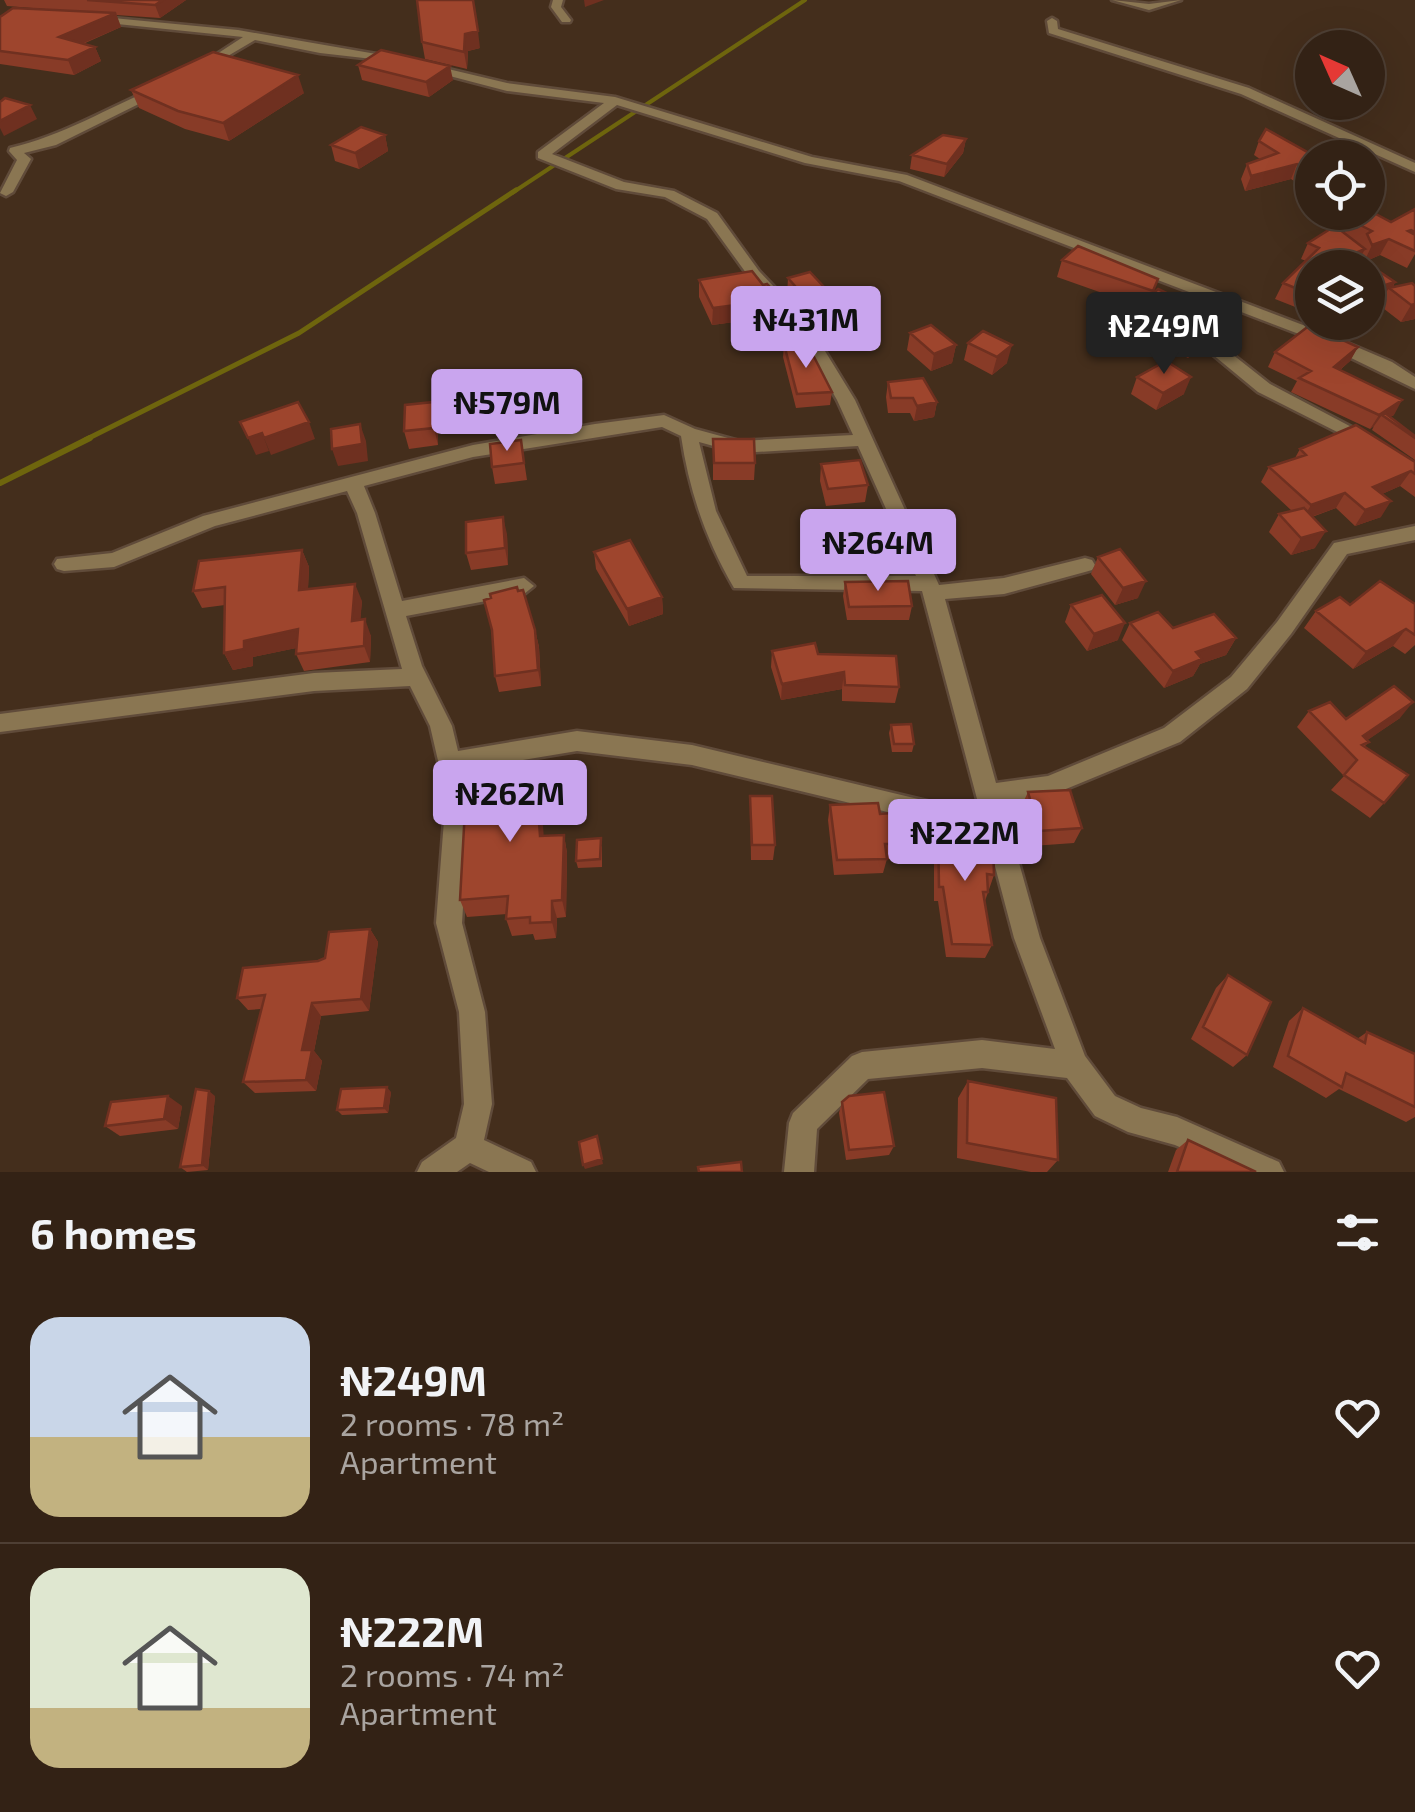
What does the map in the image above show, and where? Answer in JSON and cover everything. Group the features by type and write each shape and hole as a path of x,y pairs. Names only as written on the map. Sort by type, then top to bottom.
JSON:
{"street":[{"path":"558,0 556,8 566,20"},
{"path":"1117,0 1149,8 1176,0"},
{"path":"77,18 253,36 398,59 506,88 615,101 810,160 902,178 1318,336 1414,383"},
{"path":"1052,21 1053,31 1245,91 1415,168"},
{"path":"195,72 253,36"},
{"path":"7,149 51,142 98,116 180,80"},
{"path":"615,101 543,155 621,186 669,194 712,216 754,274 800,323 846,400 931,589 1027,938 1075,1065 1105,1106 1138,1122 1176,1131 1269,1172"},
{"path":"6,192 24,159 7,149"},
{"path":"1168,324 1212,346 1264,388 1378,448"},
{"path":"64,564 114,560 210,521 473,452 595,430 664,420 689,433 739,446 864,440"},
{"path":"689,433 694,472 719,548 742,583 931,589 1004,586 1085,565"},
{"path":"353,483 417,677 441,726 458,794 449,922 472,1012 478,1104 468,1147 432,1172"},
{"path":"987,794 1048,786 1172,735 1239,683 1342,548 1415,532"},
{"path":"396,610 524,586"},
{"path":"0,723 314,682 417,677"},
{"path":"450,762 578,742 635,748 692,755 997,828"},
{"path":"799,1172 803,1123 862,1066 982,1054 1075,1065"},
{"path":"468,1147 522,1172"}],"building":[{"path":"87,0 163,0 155,5"},
{"path":"417,0 473,0 478,31 465,34 464,52 422,42"},
{"path":"13,8 116,13 59,37 95,47 68,60 0,51 0,17"},
{"path":"381,50 450,66 426,82 358,65"},
{"path":"213,52 298,75 223,123 178,111 131,90"},
{"path":"5,98 30,105 0,121 0,102"},
{"path":"361,127 385,135 355,153 331,145"},
{"path":"1266,129 1295,145 1295,165 1251,176 1247,164 1278,153 1259,141"},
{"path":"943,135 966,139 947,164 912,155"},
{"path":"1415,209 1415,232 1408,231 1415,235 1415,251 1389,239 1372,245 1367,234 1370,230 1385,230 1385,219 1391,222"},
{"path":"1329,230 1340,230 1365,249 1317,250 1308,243"},
{"path":"1078,246 1158,279 1153,291 1062,260"},
{"path":"752,271 781,299 713,308 699,280"},
{"path":"1295,271 1295,288 1283,283"},
{"path":"810,272 839,303 816,310 788,278"},
{"path":"1412,283 1415,304 1411,305 1389,288"},
{"path":"1158,289 1223,320 1172,300 1162,308 1165,314 1205,334 1194,343 1157,322 1152,327 1128,316"},
{"path":"931,325 956,345 934,354 910,333"},
{"path":"983,331 1012,345 997,357 968,343"},
{"path":"1295,337 1295,340 1343,340 1358,347 1334,367 1402,400 1379,415 1299,378 1311,371 1275,352"},
{"path":"802,342 804,352 811,351 832,392 797,394 784,344"},
{"path":"1166,361 1191,377 1163,393 1137,377"},
{"path":"923,378 937,402 917,406 913,398 891,398 888,382"},
{"path":"544,383 550,403 515,410 509,390"},
{"path":"298,402 309,422 264,438 262,433 248,438 240,422"},
{"path":"434,402 434,428 404,431 405,405"},
{"path":"1385,413 1415,436 1415,438 1382,415"},
{"path":"360,424 362,444 332,449 331,429"},
{"path":"1356,425 1415,462 1415,474 1411,471 1373,487 1391,501 1365,510 1345,493 1311,505 1269,467 1306,455 1300,449"},
{"path":"713,439 754,439 755,463 714,463"},
{"path":"521,440 524,463 492,467 490,444"},
{"path":"860,460 868,485 828,489 821,464"},
{"path":"1304,508 1326,531 1301,538 1279,514"},
{"path":"875,516 889,544 858,550 845,521"},
{"path":"503,517 505,548 466,553 466,522"},
{"path":"630,540 662,597 627,609 594,552"},
{"path":"1120,549 1146,581 1123,588 1098,557"},
{"path":"302,550 299,590 355,584 352,621 365,619 364,646 296,654 298,629 244,641 244,649 224,653 225,587 193,591 199,561"},
{"path":"908,581 912,606 849,607 845,582"},
{"path":"1380,581 1415,604 1415,635 1406,629 1366,652 1316,611 1340,597 1350,605"},
{"path":"517,587 518,591 523,590 535,630 538,670 495,676 492,630 484,600 491,598 490,594"},
{"path":"1102,595 1125,623 1094,634 1071,605"},
{"path":"1158,612 1173,628 1214,614 1236,638 1196,652 1202,659 1173,671 1130,623"},
{"path":"815,643 818,654 896,656 899,687 845,685 844,672 782,684 772,651"},
{"path":"1394,686 1413,702 1363,736 1369,742 1362,745 1408,775 1384,803 1344,775 1357,760 1309,711 1330,702 1346,719"},
{"path":"911,724 914,744 894,744 891,725"},
{"path":"535,763 540,836 564,835 562,900 552,901 552,922 530,923 530,917 506,919 508,896 460,900 467,773"},
{"path":"1070,790 1082,828 1039,831 1028,792"},
{"path":"750,796 772,796 775,845 752,845"},
{"path":"878,803 880,814 892,813 897,844 885,844 887,859 837,860 830,805"},
{"path":"938,825 973,829 974,841 993,843 994,875 987,874 988,892 983,892 992,945 952,944 943,887 939,887"},
{"path":"601,838 600,859 576,861 577,840"},
{"path":"370,929 361,999 312,1003 302,1050 312,1050 306,1080 243,1082 265,995 237,998 243,968 318,961 325,958 329,932"},
{"path":"1228,975 1271,1002 1247,1055 1203,1027"},
{"path":"1303,1008 1365,1043 1367,1032 1415,1054 1415,1107 1346,1073 1342,1087 1288,1056"},
{"path":"968,1081 1056,1098 1058,1160 967,1143"},
{"path":"387,1087 384,1108 337,1110 341,1089"},
{"path":"196,1089 209,1091 202,1165 180,1167"},
{"path":"884,1092 894,1146 849,1150 842,1102 849,1096"},
{"path":"168,1096 164,1119 105,1126 111,1102"},
{"path":"597,1136 602,1159 583,1165 579,1142"},
{"path":"1188,1140 1256,1172 1177,1172"},
{"path":"741,1162 742,1172 699,1172 698,1167"}],"waterway":[{"path":"512,193 805,0"},
{"path":"85,440 299,333 516,190"},
{"path":"0,483 90,438"}]}
